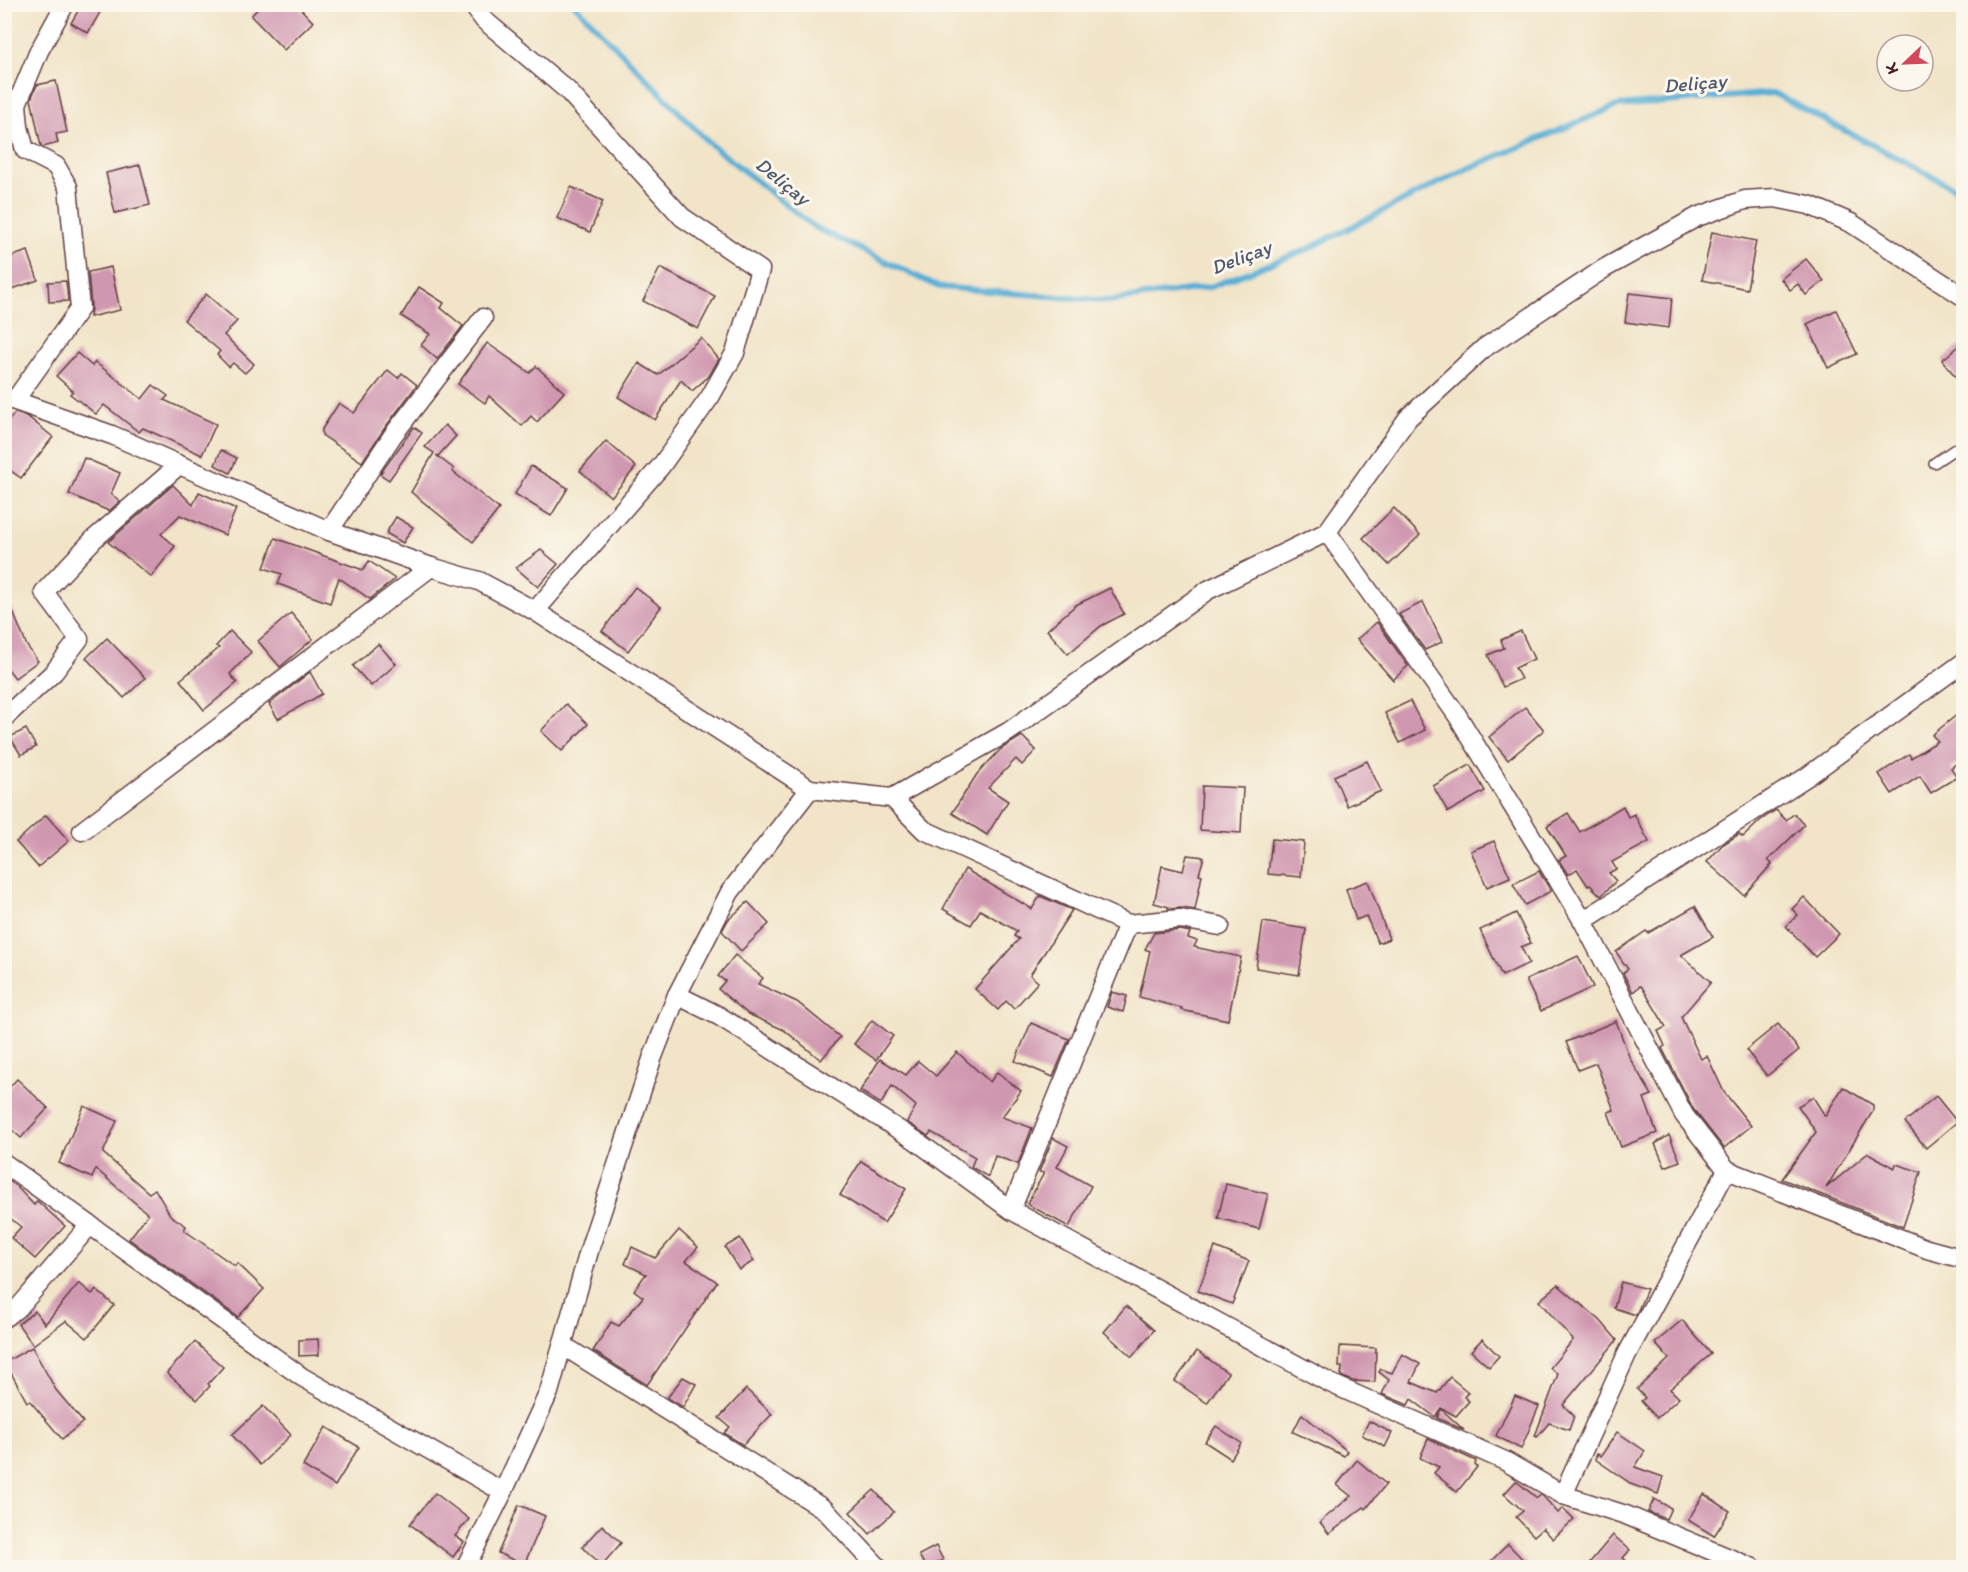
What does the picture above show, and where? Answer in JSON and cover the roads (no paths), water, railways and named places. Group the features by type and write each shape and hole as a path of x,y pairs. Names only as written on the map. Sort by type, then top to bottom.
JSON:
{"street":[{"path":"65,4 39,51 17,104 19,127 25,150 56,166 68,187 80,308 10,398 112,435 329,531 431,567 479,581 535,611 810,789 891,798 1008,732 1208,590 1327,532 1408,418 1484,348 1605,268 1707,213 1745,200 1774,198 1809,205 1851,223 1964,297"},
{"path":"472,4 484,20 567,90 682,217 760,270 735,352 710,397 661,466 535,611"},
{"path":"329,531 393,435 483,318"},
{"path":"4,718 54,672 79,639 44,592 94,539 179,465"},
{"path":"1327,532 1457,716 1583,921 1684,1115 1727,1170 1927,1249 1964,1259"},
{"path":"82,831 431,567"},
{"path":"1583,921 1808,776 1964,662"},
{"path":"465,1568 549,1392 591,1244 637,1103 677,995 730,892 810,789"},
{"path":"891,798 924,830 1128,924 1180,919 1220,926"},
{"path":"1011,1210 1128,924"},
{"path":"677,995 719,1016 915,1140 1011,1210 1330,1383 1505,1461 1563,1496 1626,1515 1753,1568"},
{"path":"4,1163 302,1377 503,1492"},
{"path":"1563,1496 1627,1354 1727,1170"},
{"path":"4,1318 19,1307 90,1225"},
{"path":"562,1345 824,1509 879,1568"}],"lane":[{"path":"1934,463 1964,443"}],"waterway":[{"name":"Deliçay","path":"574,4 708,142 814,227 939,287 1109,301 1210,287 1308,249 1464,170 1617,106 1773,93 1964,193"}]}
